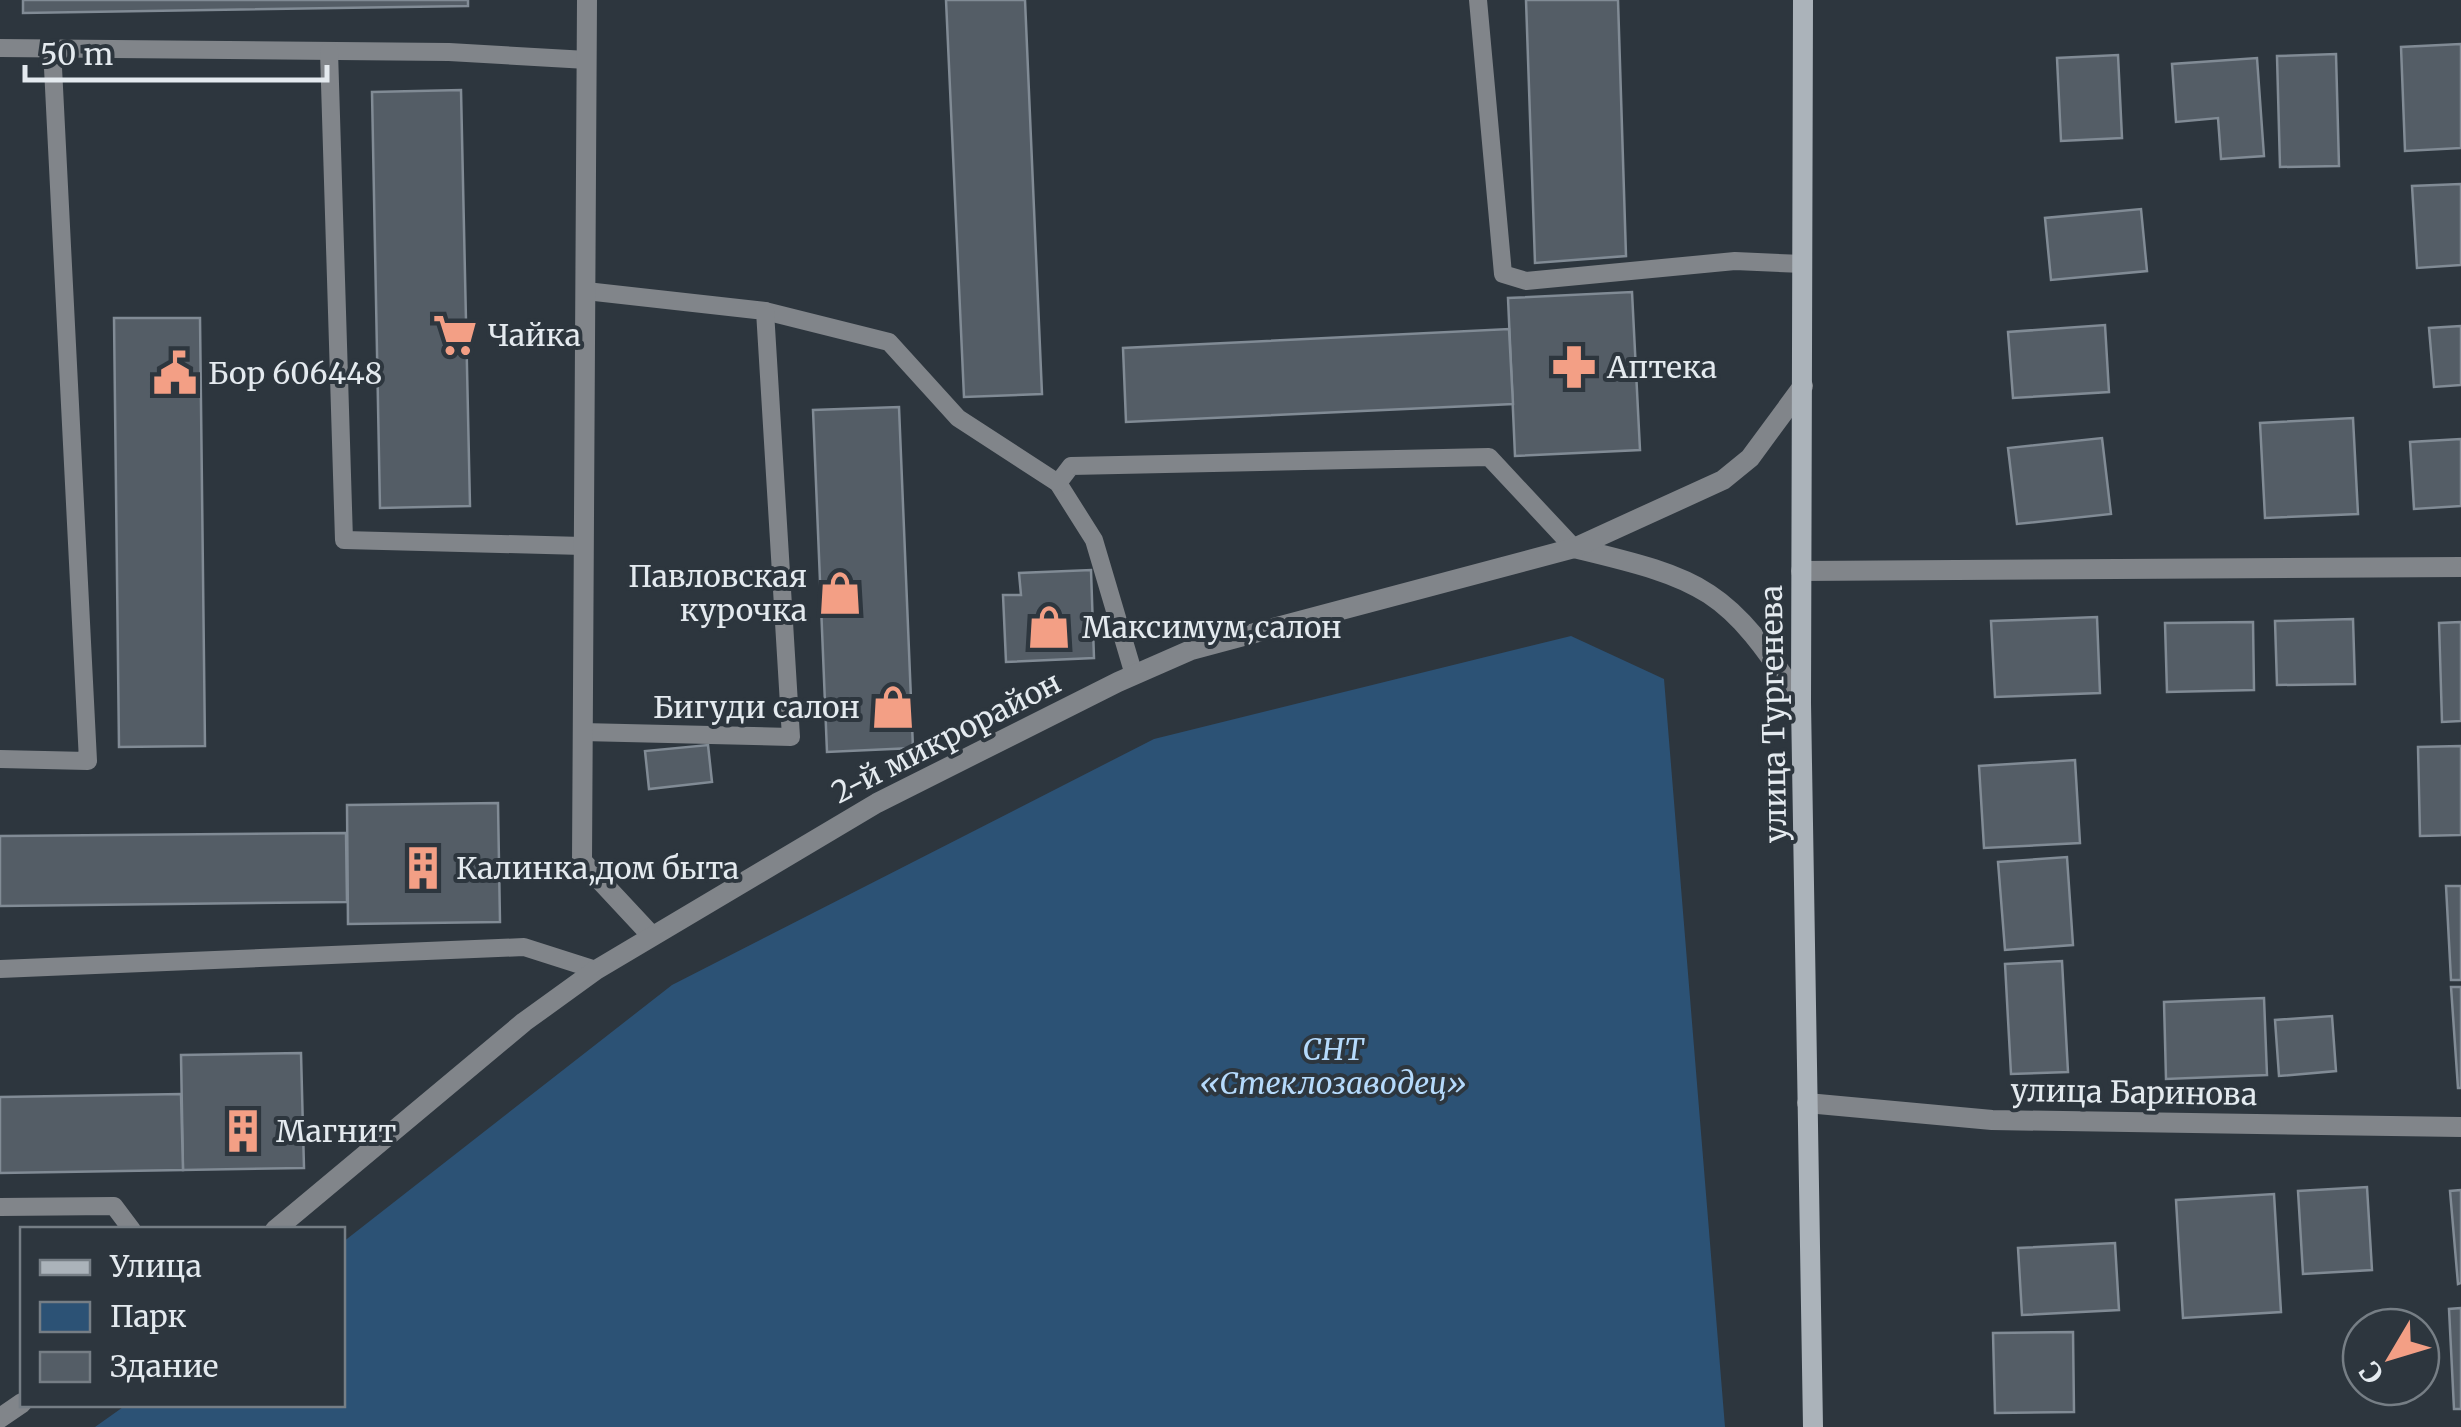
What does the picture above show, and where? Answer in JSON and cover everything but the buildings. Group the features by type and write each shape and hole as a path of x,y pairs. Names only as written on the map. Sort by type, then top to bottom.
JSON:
{"street":[{"path":"587,0 582,861 651,935"},
{"name":"улица Тургенева","path":"1803,0 1801,703 1813,1427"},
{"name":"2-й микрорайон","path":"280,1227 524,1022 596,970 877,803 1191,650 1574,548 1723,480 1750,458 1803,386"},
{"path":"1574,548 1669,571 1716,596 1758,634 1801,703"},
{"path":"1801,572 2461,566"},
{"name":"улица Баринова","path":"1807,1103 1992,1120 2461,1127"}],"lane":[{"path":"1478,0 1503,274 1526,281 1735,261 1803,264"},
{"path":"0,48 329,51 586,60"},
{"path":"0,759 88,760 52,48"},
{"path":"329,51 344,540 583,546"},
{"path":"586,290 765,311 888,342 958,418 1058,482 1094,540 1134,675"},
{"path":"582,732 790,737 765,311"},
{"path":"1058,482 1071,466 1489,457 1574,548"},
{"path":"0,969 524,947 596,970"},
{"path":"0,1207 114,1206 130,1227"}],"green space":[{"name":"СНТ «Стеклозаводец»","path":"1571,636 1664,679 1725,1427 95,1427 123,1407 345,1407 345,1240 672,985 1154,739"}],"place":[{"name":"Чайка","path":"455,335"},
{"name":"Аптека","path":"1574,367"},
{"name":"Бор 606448","path":"175,373"},
{"name":"Павловская курочка","path":"840,593"},
{"name":"Максимум,салон","path":"1049,627"},
{"name":"Бигуди салон","path":"893,707"},
{"name":"Калинка,дом быта","path":"423,868"},
{"name":"Магнит","path":"243,1131"}]}
